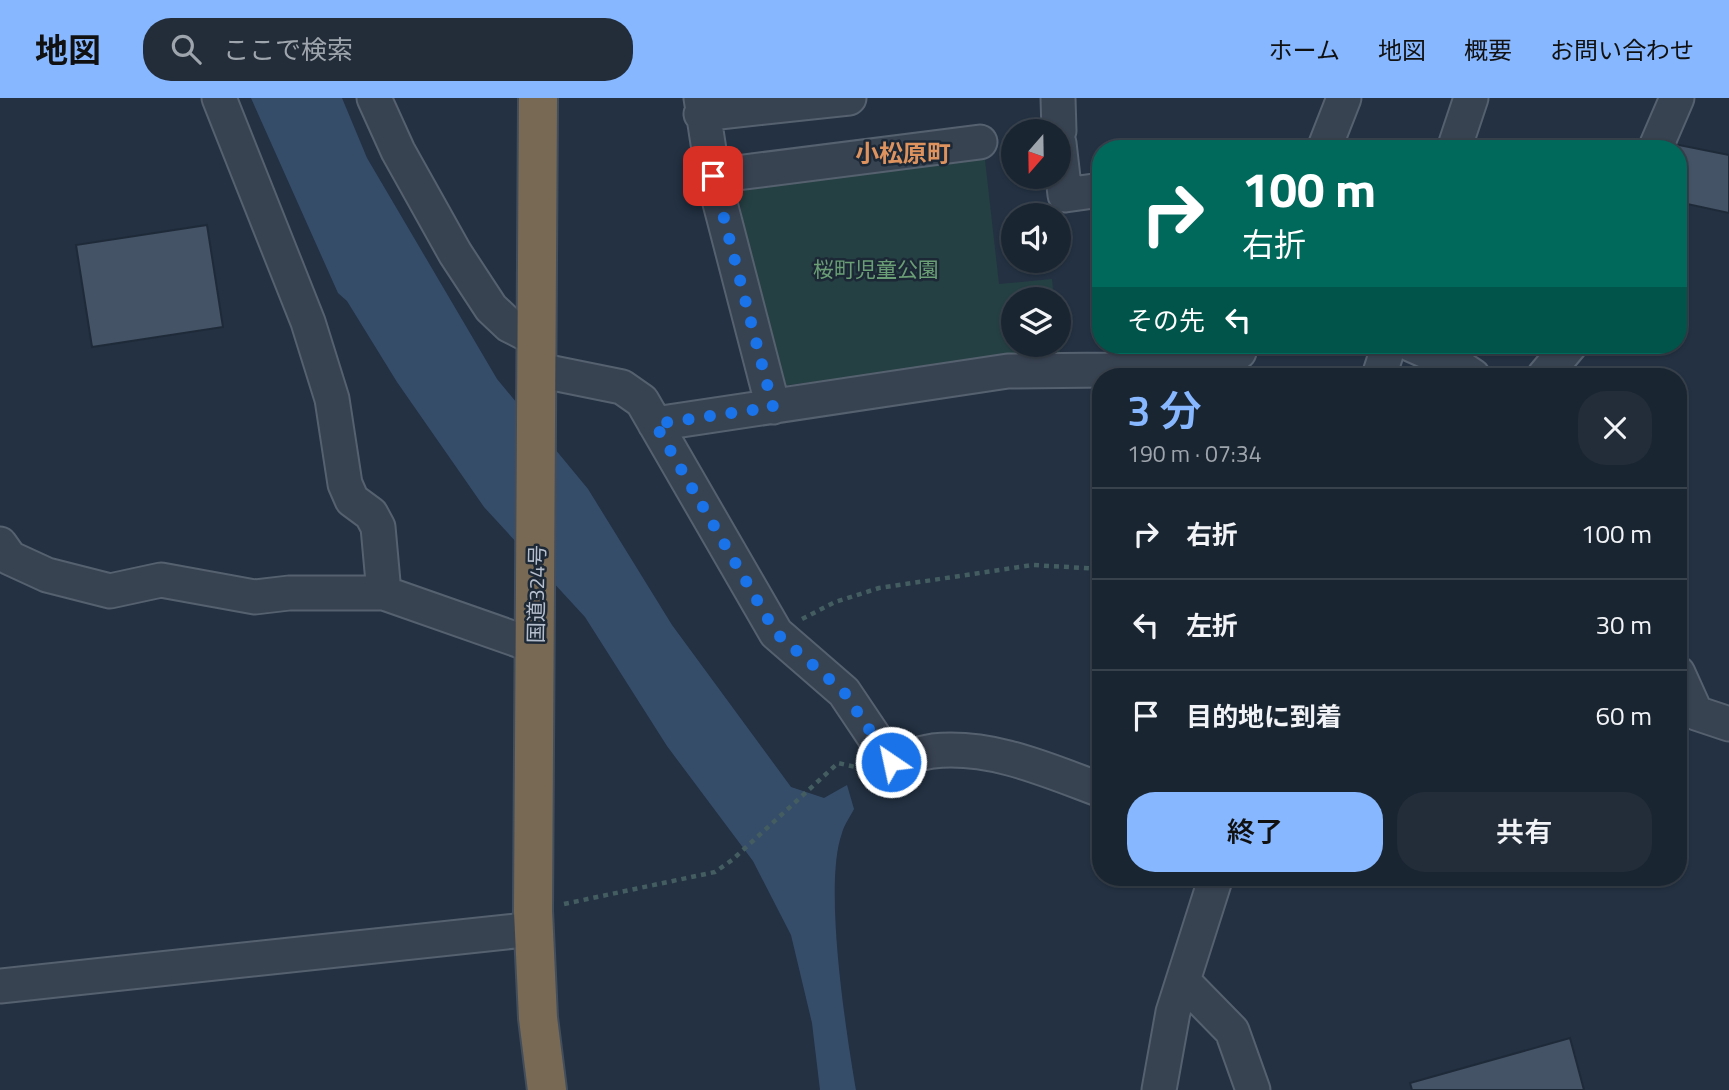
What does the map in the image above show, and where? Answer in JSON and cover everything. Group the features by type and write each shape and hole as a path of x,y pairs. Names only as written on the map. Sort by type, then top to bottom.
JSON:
{"highway":[{"name":"国道324号","path":"538,98 534,920 538,1018 547,1090"}],"street":[{"path":"219,98 308,322 332,399 345,484 352,500 371,514 378,527 384,593"},
{"path":"374,98 404,163 455,253 491,308 509,325 538,366 622,387 642,401 776,633 844,692 891,762 932,751 972,751 1022,761 1092,787"},
{"path":"773,407 713,176 701,106 849,98"},
{"path":"1058,98 1059,119"},
{"path":"1328,140 1344,98"},
{"path":"1457,140 1471,98"},
{"path":"1659,140 1677,98"},
{"path":"713,176 980,142"},
{"path":"1064,189 1065,195 1092,191"},
{"path":"1431,354 1460,368"},
{"path":"1551,368 1562,354"},
{"path":"1130,368 1237,358"},
{"path":"655,424 1008,372 1092,370"},
{"path":"0,544 10,558 47,575 110,591 160,580 255,597 289,593 384,593 535,646"},
{"path":"1687,693 1696,713 1729,724"},
{"path":"1159,1090 1173,1012 1213,886"},
{"path":"0,986 534,920"},
{"path":"1183,981 1232,1031 1253,1090"}],"path":[{"path":"776,633 835,601 879,588 1033,565 1092,568"},
{"path":"534,920 715,872 732,860 838,763 851,769 891,762"}],"green space":[{"name":"桜町児童公園","path":"984,151 999,284 1052,279 1053,287 1001,287 1001,357 1034,357 779,386 735,182"}],"water":[{"path":"251,98 342,98 367,158 497,379 588,489 672,625 791,787 824,798 847,785 854,809 843,830 837,857 835,922 842,997 856,1090 820,1090 812,1023 791,935 753,861 667,746 585,617 484,507 397,382 347,301 338,293"}],"building":[{"path":"1687,147 1729,155 1729,213 1687,204"},
{"path":"207,225 223,327 92,347 76,245"},
{"path":"1570,1038 1584,1090 1412,1090 1410,1083"}],"district":[{"name":"小松原町","path":"903,153"}],"route":[{"path":"713,176 773,407 655,424 776,633 844,692 891,762"}]}
